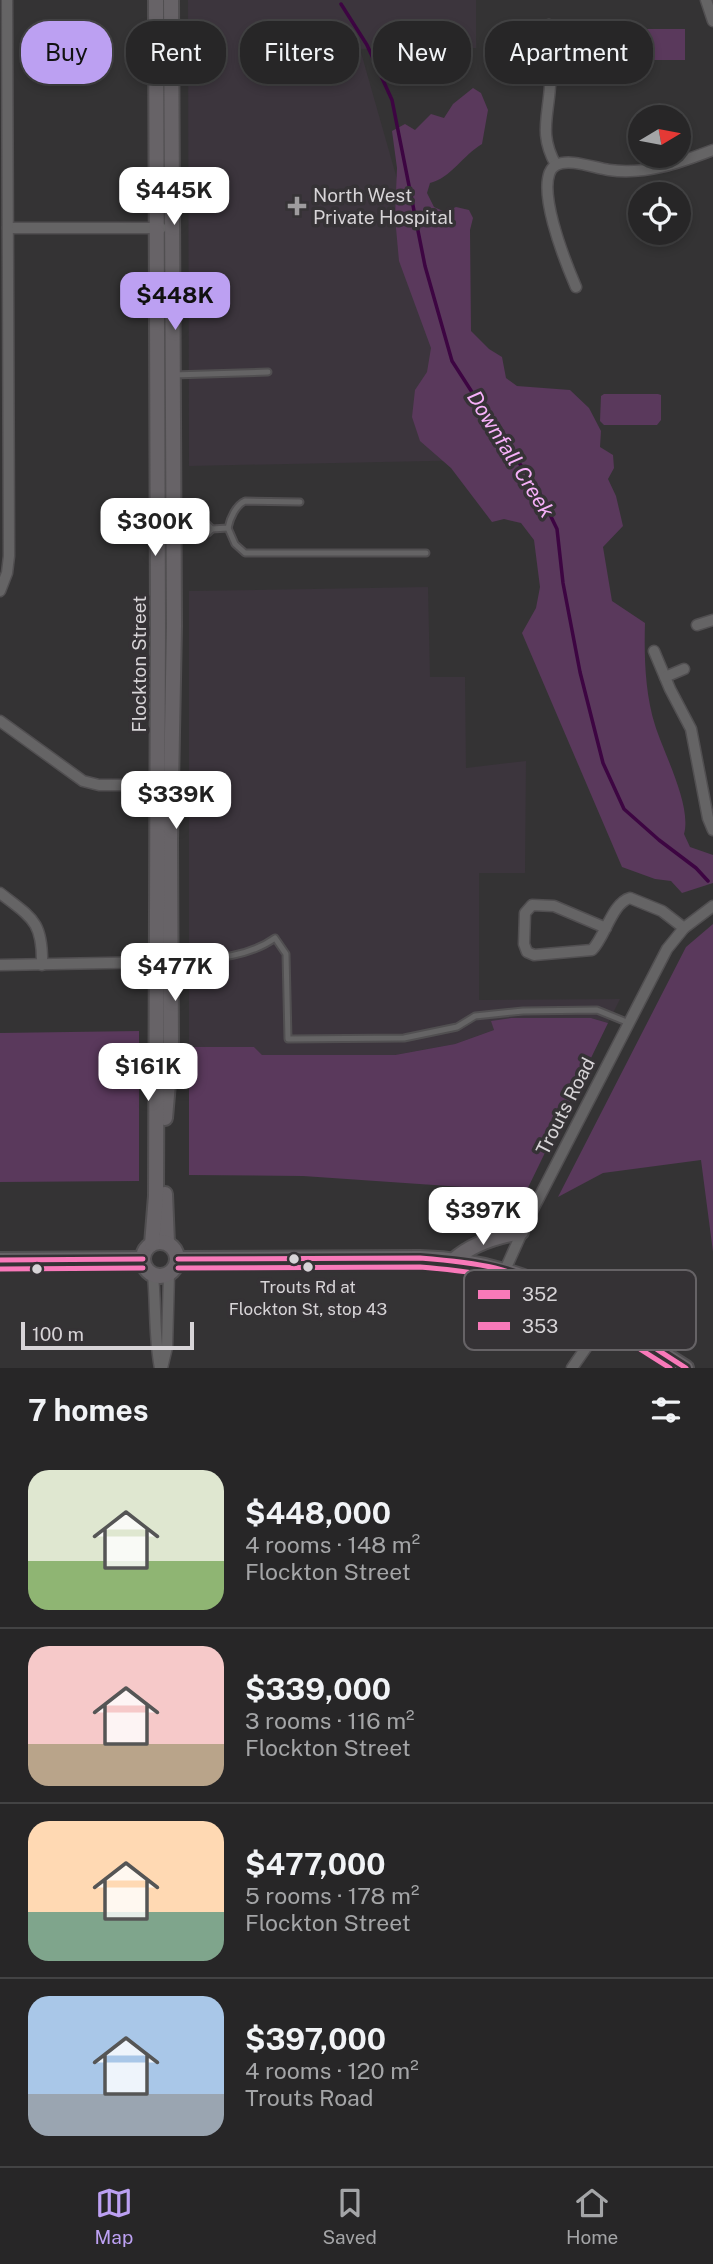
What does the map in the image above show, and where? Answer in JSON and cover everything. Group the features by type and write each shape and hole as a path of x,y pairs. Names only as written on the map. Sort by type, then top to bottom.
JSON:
{"street":[{"path":"0,591 9,564 4,413 4,282 8,228 4,109 7,0"},
{"name":"Flockton Street","path":"156,0 158,785 164,962"},
{"name":"Flockton Street","path":"160,1243 156,1196 173,527 171,0"},
{"path":"706,0 713,21"},
{"path":"550,84 545,135 556,166"},
{"path":"576,286 558,241 548,191 548,174 556,166 568,163 620,171 648,170 682,163 713,150"},
{"path":"8,228 172,228"},
{"path":"697,625 713,620"},
{"path":"654,651 691,729 708,818 713,830"},
{"path":"665,677 684,669"},
{"path":"0,721 83,781 99,785 158,785"},
{"path":"0,893 35,922 41,938 43,965"},
{"path":"606,928 554,906 532,905 524,913 524,947 534,955 594,949 606,928 619,903 630,898 662,911 684,928"},
{"name":"Trouts Road","path":"505,1270 521,1231 667,949 684,928 713,906"},
{"path":"0,965 164,962"},
{"path":"454,1260 466,1250 501,1235 521,1231"},
{"path":"153,1275 164,1276 176,1268 178,1259 175,1250 160,1243 146,1250 143,1259 146,1268 153,1275 156,1349 161,1368"},
{"path":"0,1260 143,1259"},
{"path":"178,1259 454,1260 505,1270"},
{"path":"161,1368 167,1347 169,1274"},
{"path":"572,1368 584,1350"},
{"path":"657,1350 686,1368"}],"lane":[{"path":"173,375 268,372"},
{"path":"300,502 242,503 234,512 228,528 235,544 245,553 426,553"},
{"path":"173,527 207,524 212,529"},
{"path":"173,527 208,533 212,529 228,528"},
{"path":"164,962 208,960 237,954 263,946 275,939 287,956 288,1039 395,1039 457,1027 482,1014 523,1011 597,1010 629,1023"}],"shaded area":[{"name":"North West Private Hospital","path":"188,0 476,0 476,48 471,48 471,21 373,21 373,49 360,49 477,460 189,466 188,84 226,84 226,21 188,21"},
{"path":"653,29 685,29 685,60 653,60"},
{"path":"473,88 481,93 488,110 482,144 451,171 430,183 427,193 434,207 445,212 456,207 469,210 473,218 470,230 471,331 489,349 502,357 506,378 517,386 570,390 589,408 601,431 600,447 613,455 614,468 608,479 616,496 623,526 603,547 612,601 645,623 649,700 655,725 681,795 684,834 690,847 713,855 713,883 682,893 671,881 655,879 622,867 522,633 536,608 540,587 534,540 521,523 504,519 492,522 451,468 420,441 412,417 415,390 427,372 431,348 399,261 395,217 397,168 392,131 405,124 415,130 431,114 444,118 453,104"},
{"path":"661,395 661,420 657,425 604,425 600,421 601,396"},
{"path":"428,587 430,677 465,677 466,768 526,761 525,873 479,873 479,1000 620,999 608,1023 591,1018 492,1022 494,1030 455,1044 395,1055 262,1055 254,1047 189,1047 189,591"},
{"path":"713,924 713,1252 701,1160 603,1173 558,1197 686,947"},
{"path":"511,1018 591,1018 608,1023 523,1198 484,1229 460,1231 468,1221 476,1198 472,1190 463,1187 303,1176 189,1175 189,1047 254,1047 262,1055 395,1055 455,1044 494,1030 491,1021"},
{"path":"139,1031 139,1181 0,1182 0,1033"}],"waterway":[{"name":"Downfall Creek","path":"341,4 367,45 392,100 425,266 452,361 536,486 557,529 563,583 580,672 603,763 624,809 708,881"}],"transit line":[{"name":"352","path":"178,1259 420,1258 502,1270"},
{"name":"352","path":"0,1260 143,1259"},
{"name":"353","path":"178,1268 420,1267 464,1271"},
{"name":"353","path":"0,1269 143,1268"},
{"name":"353","path":"642,1350 670,1368"},
{"name":"352","path":"658,1350 686,1368"}],"place":[{"name":"North West Private Hospital","path":"297,206"},
{"name":"Trouts Rd at Flockton St, stop 43","path":"308,1267"}]}
